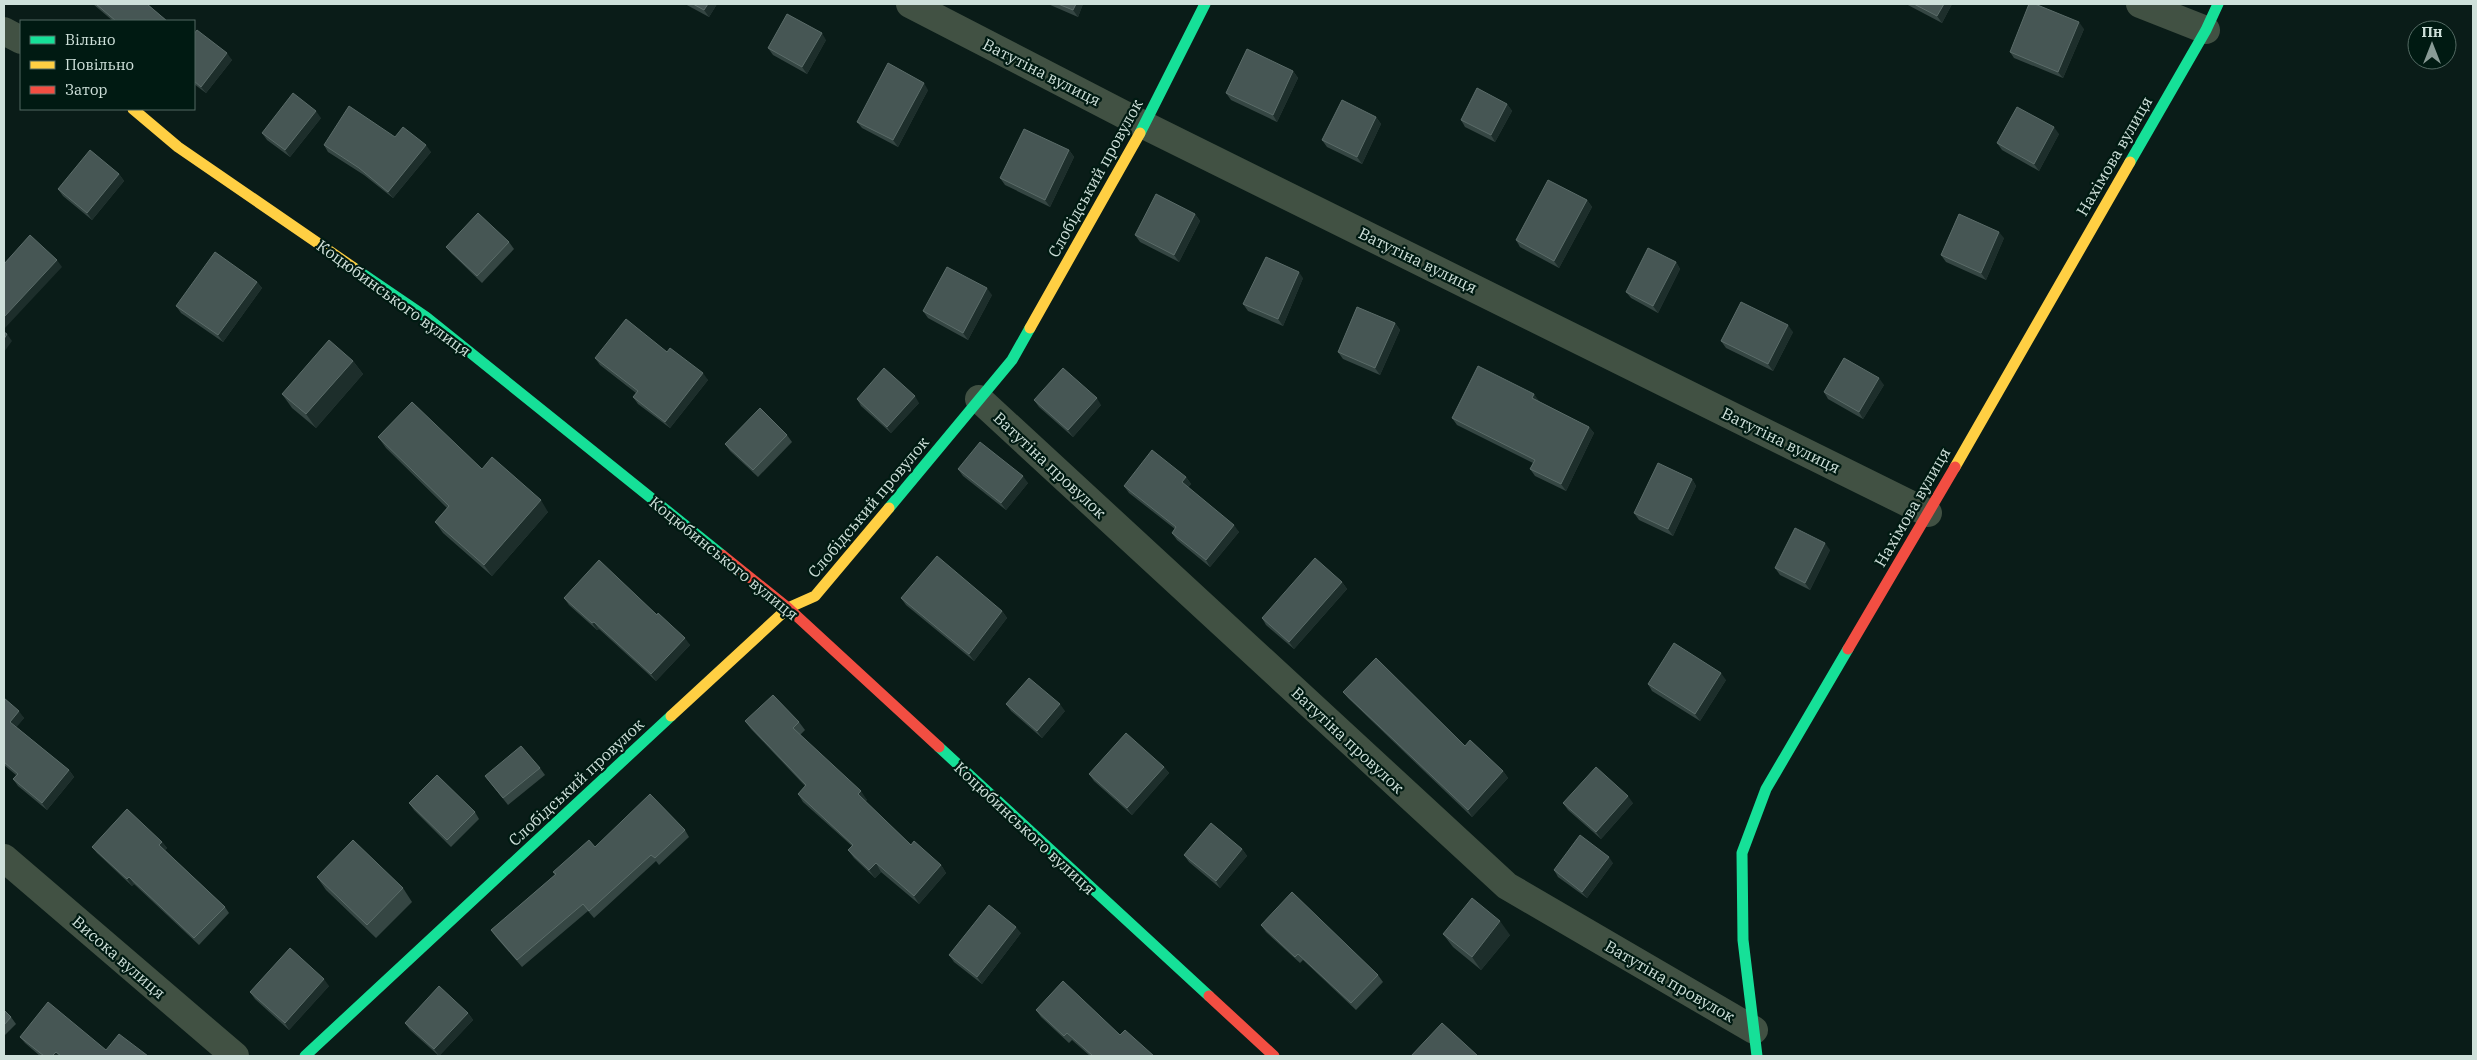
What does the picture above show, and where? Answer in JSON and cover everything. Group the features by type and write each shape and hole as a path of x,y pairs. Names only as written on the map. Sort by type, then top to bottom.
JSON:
{"street":[{"name":"Ватутіна вулиця","path":"910,4 1144,125 1928,513"},
{"name":"Слобідський провулок","path":"305,1056 788,608 815,596 1012,360 1144,125 1204,4"},
{"path":"2140,4 2206,30"},
{"name":"Нахімова вулиця","path":"1757,1056 1743,940 1742,854 1766,789 1928,513 2206,30 2218,4"},
{"path":"4,31 20,39"},
{"name":"Коцюбинського вулиця","path":"134,110 178,147 426,317 788,608 1274,1056"},
{"name":"Ватутіна провулок","path":"979,399 1506,886 1754,1030"},
{"name":"Висока вулиця","path":"4,858 235,1056"}],"building":[{"path":"96,4 147,4 166,20 115,20"},
{"path":"693,4 708,4 704,10"},
{"path":"1058,4 1076,4 1073,10"},
{"path":"1914,4 1944,4 1937,16"},
{"path":"2029,4 2035,4 2079,22 2058,72 2010,52"},
{"path":"787,14 822,33 802,67 768,48"},
{"path":"197,30 227,53 201,87 195,82 195,33"},
{"path":"1247,49 1293,71 1273,115 1226,93"},
{"path":"888,63 924,83 893,140 857,122"},
{"path":"1477,88 1507,104 1491,135 1461,120"},
{"path":"293,93 316,111 285,150 262,133"},
{"path":"1342,100 1376,117 1357,157 1322,140"},
{"path":"349,106 395,137 403,127 426,145 388,192 359,168 324,145"},
{"path":"2017,107 2054,127 2034,164 1997,143"},
{"path":"1024,129 1069,150 1045,200 1000,178"},
{"path":"90,150 119,174 87,213 58,189"},
{"path":"1548,180 1587,200 1554,261 1516,240"},
{"path":"1156,194 1195,214 1174,255 1135,235"},
{"path":"478,213 509,242 477,276 446,247"},
{"path":"1959,214 1999,232 1981,273 1941,255"},
{"path":"30,235 57,260 4,317 4,264"},
{"path":"1648,248 1676,262 1653,306 1626,292"},
{"path":"215,252 257,282 218,335 176,306"},
{"path":"1266,257 1299,272 1278,319 1243,304"},
{"path":"947,267 987,288 963,333 923,311"},
{"path":"1741,302 1788,325 1768,364 1721,341"},
{"path":"1357,307 1395,323 1375,368 1338,352"},
{"path":"626,319 667,352 670,348 703,373 665,422 633,397 638,391 595,358"},
{"path":"329,340 353,361 306,414 282,394"},
{"path":"1844,358 1879,378 1859,412 1824,392"},
{"path":"1478,366 1534,394 1532,398 1589,427 1561,484 1530,469 1535,460 1452,418"},
{"path":"884,368 915,396 887,427 857,399"},
{"path":"1063,368 1097,398 1068,430 1034,400"},
{"path":"412,402 482,469 492,457 541,500 484,565 435,522 449,506 378,437"},
{"path":"760,408 787,435 753,470 725,444"},
{"path":"980,442 1023,476 1001,503 958,469"},
{"path":"1152,450 1186,477 1182,482 1234,525 1206,560 1172,533 1176,527 1124,486"},
{"path":"1658,463 1692,479 1668,529 1634,513"},
{"path":"1795,528 1825,543 1805,583 1775,568"},
{"path":"937,556 1002,611 969,654 901,598"},
{"path":"1315,558 1342,582 1289,642 1262,618"},
{"path":"599,560 657,615 658,613 685,638 651,674 594,622 592,623 564,598"},
{"path":"1674,643 1721,673 1695,714 1648,684"},
{"path":"1376,658 1465,746 1470,740 1503,771 1468,810 1343,692"},
{"path":"1029,678 1060,704 1037,731 1006,704"},
{"path":"773,695 799,722 793,728 861,791 858,794 911,845 914,841 941,865 914,896 876,863 869,870 848,850 853,845 798,794 806,785 745,721"},
{"path":"4,698 19,711 10,722 69,770 42,803 13,779 18,774 4,762"},
{"path":"1126,733 1164,767 1127,808 1089,774"},
{"path":"521,746 540,768 503,798 485,776"},
{"path":"1596,767 1628,796 1596,832 1563,803"},
{"path":"437,775 475,812 447,840 409,803"},
{"path":"650,794 685,830 655,858 651,855 589,911 583,904 517,960 491,930 556,874 553,872 589,840 595,847"},
{"path":"127,809 162,842 159,845 225,907 194,938 129,877 127,879 92,847"},
{"path":"1211,823 1242,849 1216,881 1184,855"},
{"path":"1580,835 1609,857 1582,892 1554,870"},
{"path":"353,840 403,888 367,925 317,877"},
{"path":"1292,892 1378,975 1351,1003 1298,954 1295,957 1261,925"},
{"path":"1472,898 1500,921 1472,957 1443,934"},
{"path":"989,905 1016,927 977,977 949,955"},
{"path":"290,948 324,979 285,1023 250,992"},
{"path":"1063,981 1120,1035 1125,1030 1154,1056 1093,1056 1067,1033 1064,1036 1036,1010"},
{"path":"439,986 468,1013 434,1049 405,1023"},
{"path":"48,1002 106,1050 119,1034 148,1056 61,1056 56,1052 52,1056 44,1056 20,1037"},
{"path":"4,1010 11,1017 4,1025"},
{"path":"1442,1023 1478,1056 1411,1056"}],"traffic: fast":[{"path":"1140,133 1205,4"},
{"path":"2130,162 2206,30 2218,4"},
{"path":"354,268 426,317 722,555"},
{"path":"889,508 1012,360 1030,328"},
{"path":"1757,1056 1743,940 1742,853 1766,789 1848,649"},
{"path":"305,1056 671,716"},
{"path":"939,747 1209,996"}],"traffic: slow":[{"path":"134,110 178,147 354,268"},
{"path":"1030,328 1140,133"},
{"path":"1955,467 2130,162"},
{"path":"671,716 788,608 815,596 889,508"}],"traffic: jam":[{"path":"1848,649 1955,467"},
{"path":"722,555 788,608 939,747"},
{"path":"1209,996 1274,1056"}]}
